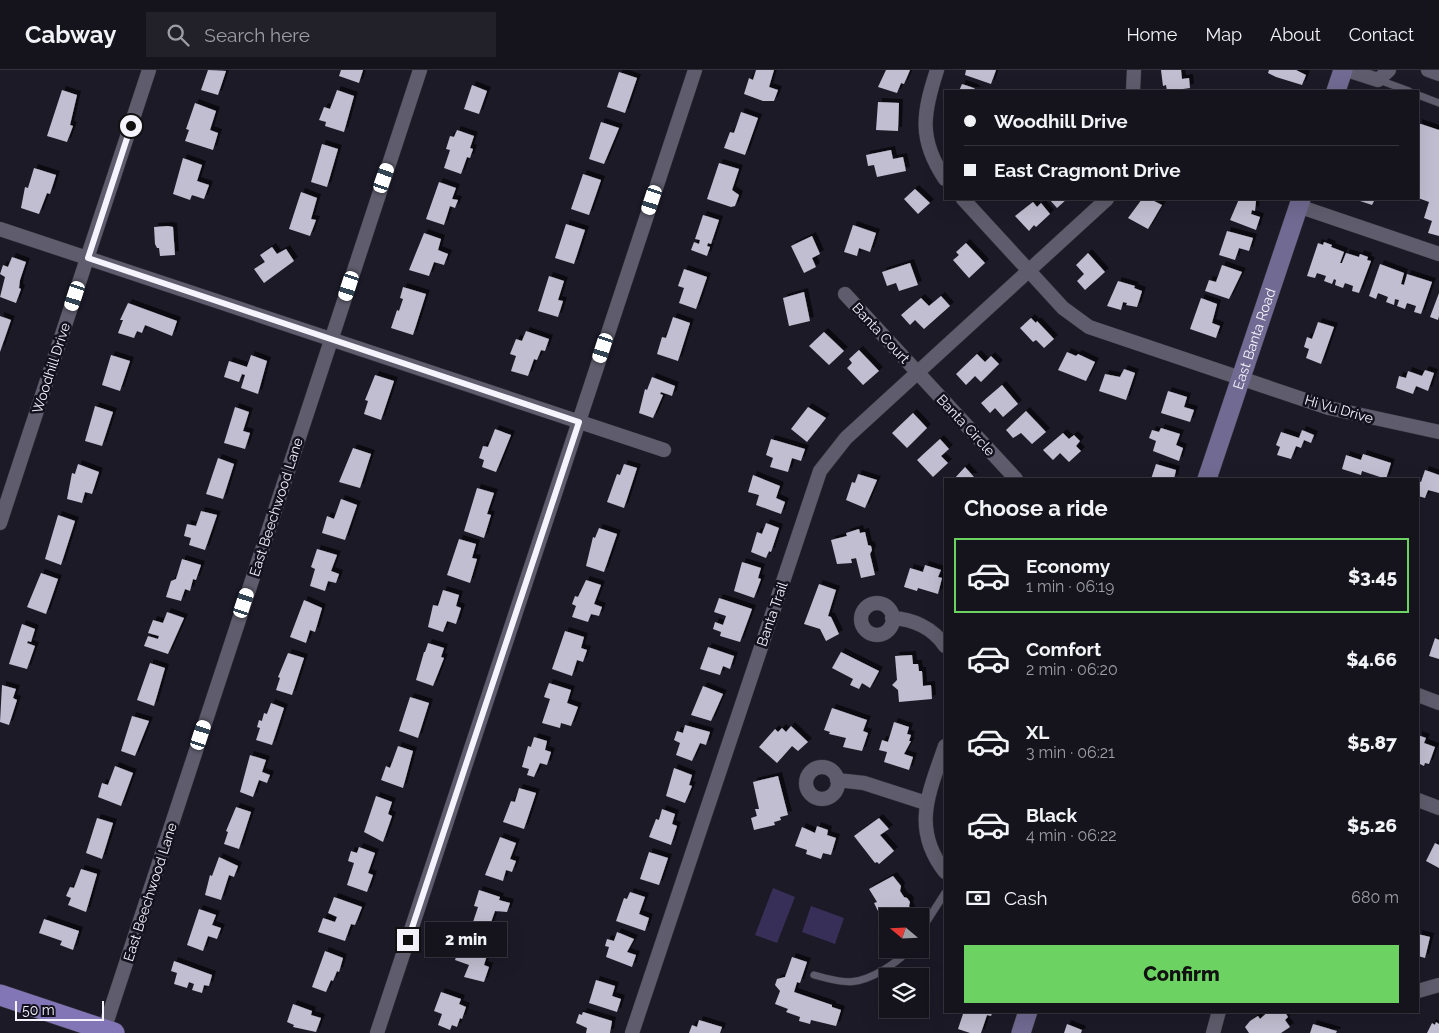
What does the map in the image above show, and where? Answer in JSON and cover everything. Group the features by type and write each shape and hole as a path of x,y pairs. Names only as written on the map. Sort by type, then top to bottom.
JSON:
{"main road":[{"path":"0,995 109,1031"}],"street":[{"name":"Woodhill Drive","path":"0,523 149,70"},
{"name":"East Beechwood Lane","path":"109,1031 331,340 420,70"},
{"path":"377,1033 695,70"},
{"path":"1133,90 1134,70"},
{"path":"1336,90 1345,70 1378,80 1389,70"},
{"path":"1428,70 1439,74"},
{"path":"937,71 928,99 925,127 931,154 944,177"},
{"name":"Hi Vu Drive","path":"964,200 1063,308 1090,326 1345,412 1439,432"},
{"name":"Banta Trail","path":"632,1033 820,471 846,438 1106,200"},
{"path":"1299,202 1439,254"},
{"name":"East Banta Road","path":"1207,478 1299,202"},
{"path":"0,229 664,450"},
{"name":"Banta Court","path":"845,294 917,372"},
{"name":"Banta Circle","path":"917,372 1015,478"},
{"path":"892,618 919,624 935,634 944,645"},
{"path":"1419,695 1439,703"},
{"path":"944,749 926,803 924,821 927,838 933,853 944,870"},
{"path":"837,780 864,783 926,803"},
{"path":"1419,800 1439,808"},
{"path":"1419,990 1439,985"},
{"path":"1021,1033 1027,1013"},
{"path":"1213,1033 1218,1013"}],"lane":[{"path":"1378,80 1405,90"},
{"path":"1419,95 1439,103"},
{"path":"929,918 944,895"},
{"path":"814,975 847,982 863,981 900,958"}],"shaded area":[{"path":"773,888 795,897 777,943 755,935"},
{"path":"811,906 844,918 835,944 802,932"}],"building":[{"path":"208,70 226,71 218,95 201,90"},
{"path":"341,70 363,70 359,83 339,76"},
{"path":"756,70 774,70 769,87 778,90 774,101 763,101 744,94 749,78 753,80"},
{"path":"886,70 910,70 904,84 901,83 897,93 878,87"},
{"path":"966,70 996,70 991,84 965,75"},
{"path":"1161,70 1181,70 1182,79 1189,78 1190,88 1167,90 1166,85 1163,86"},
{"path":"1269,70 1296,70 1306,75 1302,85 1276,77 1268,73"},
{"path":"619,72 637,78 625,113 607,107"},
{"path":"962,84 976,90 959,90"},
{"path":"472,85 487,91 479,114 464,109"},
{"path":"62,90 77,95 70,125 73,126 67,142 47,136"},
{"path":"337,90 354,96 344,132 325,126 326,122 319,120 324,107 330,109"},
{"path":"878,102 899,103 898,131 876,130"},
{"path":"195,103 216,111 210,130 218,133 213,150 185,141 189,130 186,129"},
{"path":"741,112 758,118 745,155 724,148 730,132 734,133"},
{"path":"601,122 619,128 604,164 589,159"},
{"path":"1419,123 1439,130 1439,236 1428,233 1432,221 1424,218 1429,202 1419,198"},
{"path":"457,130 474,136 470,148 473,149 470,158 467,157 461,174 444,168 450,150 446,149 450,136 454,137"},
{"path":"322,144 338,149 327,187 311,182"},
{"path":"891,150 893,159 903,157 906,171 877,177 874,165 868,166 866,155"},
{"path":"183,158 202,165 197,181 209,185 204,199 192,195 190,200 173,194"},
{"path":"719,163 739,169 732,190 739,195 735,206 731,207 707,199"},
{"path":"34,168 56,175 50,194 47,193 39,214 21,208 25,187 28,188"},
{"path":"583,174 601,180 589,215 571,209"},
{"path":"439,182 456,188 452,199 458,200 455,208 450,206 444,225 426,219"},
{"path":"915,189 930,203 918,214 904,199"},
{"path":"301,192 317,198 311,219 316,220 310,236 289,229"},
{"path":"1050,200 1066,200 1057,208"},
{"path":"1141,200 1152,200 1162,205 1148,229 1128,218"},
{"path":"1239,200 1256,201 1255,211 1252,210 1251,214 1260,217 1256,230 1230,220"},
{"path":"1357,200 1374,200 1372,205"},
{"path":"1033,202 1037,207 1041,203 1050,214 1036,227 1034,225 1029,231 1015,216"},
{"path":"703,215 719,220 711,244 708,243 707,246 710,247 707,256 691,250 694,242 699,244 700,240 695,239"},
{"path":"566,224 585,230 574,264 555,258"},
{"path":"853,225 876,233 870,252 859,248 857,256 844,252"},
{"path":"154,227 173,227 175,255 160,256 159,248 155,244"},
{"path":"1227,231 1253,238 1249,251 1239,248 1235,260 1219,255"},
{"path":"424,233 441,239 438,250 448,254 444,265 434,262 429,276 409,270"},
{"path":"812,236 820,254 812,258 816,267 804,273 791,246"},
{"path":"1324,242 1344,252 1340,263 1342,263 1346,253 1359,257 1360,254 1368,257 1367,260 1371,261 1359,293 1352,291 1353,286 1345,283 1343,288 1335,285 1336,280 1334,279 1332,284 1324,281 1326,276 1317,273 1315,278 1307,276 1318,243 1323,245"},
{"path":"966,243 985,263 969,278 953,260 959,255 956,252"},
{"path":"272,247 277,254 286,249 294,261 264,283 254,269 265,262 260,255"},
{"path":"1088,253 1105,272 1085,290 1077,281 1084,274 1076,265"},
{"path":"12,257 26,262 20,280 19,288 21,289 16,303 0,297 5,277 0,274 3,265 8,267"},
{"path":"910,263 918,285 899,291 896,283 887,286 882,272"},
{"path":"1380,264 1404,273 1401,284 1404,285 1407,274 1432,282 1421,314 1414,312 1416,306 1407,303 1405,309 1397,306 1399,300 1395,299 1394,305 1386,302 1388,297 1378,293 1376,299 1369,296"},
{"path":"1222,265 1242,272 1229,299 1205,291 1209,280 1216,282"},
{"path":"684,269 707,277 696,309 679,303 684,288 678,286"},
{"path":"549,276 564,281 558,300 563,301 558,317 538,311"},
{"path":"1118,281 1135,286 1134,288 1142,291 1137,307 1126,305 1127,303 1123,302 1121,310 1107,306"},
{"path":"403,287 426,294 413,335 391,328 403,299 400,298"},
{"path":"804,292 810,321 789,326 783,298"},
{"path":"1439,293 1439,316 1438,320 1430,317"},
{"path":"941,296 950,306 924,329 915,320 910,325 901,315 921,298 929,306"},
{"path":"1201,298 1217,304 1212,323 1220,326 1216,338 1190,329"},
{"path":"128,303 177,321 172,336 145,325 142,333 137,331 134,338 118,333 123,320 120,320"},
{"path":"0,316 11,320 0,352"},
{"path":"673,317 690,323 678,361 657,354 662,337 666,338"},
{"path":"1031,318 1036,323 1037,321 1054,339 1044,348 1036,340 1033,342 1020,328"},
{"path":"1318,322 1334,327 1321,364 1306,358 1309,349 1304,347 1307,337 1312,339"},
{"path":"526,331 549,339 545,351 541,350 537,360 534,359 528,376 511,371 516,356 510,354 516,339 522,341"},
{"path":"824,332 844,351 829,365 809,346"},
{"path":"859,350 879,371 863,385 847,368 852,363 849,359"},
{"path":"1067,352 1076,356 1078,354 1095,362 1086,381 1058,370"},
{"path":"977,354 985,362 991,356 999,364 981,382 975,376 966,385 956,374"},
{"path":"111,355 130,361 120,391 102,385"},
{"path":"251,355 267,361 258,394 241,388 245,375 242,374 239,382 224,377 229,361 247,367"},
{"path":"1124,369 1135,373 1126,400 1099,391 1105,374 1120,377"},
{"path":"1425,370 1434,373 1428,391 1416,386 1413,394 1396,388 1399,376 1406,378 1408,371 1422,376"},
{"path":"375,375 394,381 381,420 364,414 368,401 365,400"},
{"path":"652,377 675,386 672,396 661,392 660,394 663,395 653,418 639,413 645,389 647,390"},
{"path":"1002,385 1018,404 1003,417 995,408 990,413 981,403"},
{"path":"1168,391 1187,397 1184,407 1194,410 1190,422 1161,413"},
{"path":"95,406 113,412 102,446 85,441"},
{"path":"235,407 249,412 243,431 250,433 245,449 224,443"},
{"path":"808,407 826,418 807,442 791,429"},
{"path":"1026,411 1046,432 1032,444 1021,433 1013,438 1006,430"},
{"path":"913,413 927,428 907,448 892,433"},
{"path":"1161,428 1180,434 1176,445 1183,448 1179,461 1153,451 1156,441 1149,438 1152,430 1159,432"},
{"path":"495,429 511,435 496,472 482,467 484,460 479,458 483,446 488,447"},
{"path":"1302,430 1314,435 1311,443 1304,440 1301,448 1296,446 1291,459 1277,455 1280,447 1276,445 1281,432 1299,438"},
{"path":"1063,433 1069,439 1074,435 1080,441 1076,446 1081,451 1069,462 1060,453 1053,460 1043,450"},
{"path":"771,439 805,449 801,461 792,458 788,472 770,467 773,458 766,455"},
{"path":"940,439 949,449 941,456 948,463 933,477 917,460"},
{"path":"353,448 371,454 360,488 339,482"},
{"path":"1363,454 1391,463 1386,478 1362,471 1361,475 1342,469 1346,455 1361,460"},
{"path":"218,458 234,464 223,499 206,494"},
{"path":"78,464 99,472 92,494 85,492 82,503 67,499 72,473 75,474"},
{"path":"624,464 637,468 624,508 607,502 617,474 620,475"},
{"path":"1156,464 1176,470 1174,478 1151,478"},
{"path":"965,467 974,477 964,478 955,478"},
{"path":"1425,470 1439,475 1439,493 1428,490 1425,498 1419,496 1419,481 1421,482"},
{"path":"858,474 877,480 865,508 846,500 852,482 855,483"},
{"path":"753,475 780,486 776,498 785,502 781,514 756,505 759,495 748,492"},
{"path":"477,488 494,493 487,514 491,515 484,538 464,531"},
{"path":"341,499 357,505 345,540 322,533 327,516 334,519"},
{"path":"201,511 217,515 205,550 189,545 191,538 184,536 187,524 196,526"},
{"path":"58,515 75,521 61,565 45,559"},
{"path":"766,523 779,528 771,552 769,551 766,558 751,552 757,532 762,534"},
{"path":"599,528 617,534 604,572 586,566 593,537 595,538"},
{"path":"859,529 860,533 865,532 868,545 871,546 870,554 875,575 861,578 856,558 851,559 852,563 837,564 831,540 847,536 846,533"},
{"path":"459,539 476,544 472,558 477,559 470,583 447,575"},
{"path":"317,549 337,555 331,571 339,574 336,583 328,581 325,591 310,586 315,569 311,567"},
{"path":"182,559 201,565 196,580 193,579 190,591 185,589 181,601 166,597 171,581 176,579"},
{"path":"742,562 761,568 758,578 761,579 754,598 734,591"},
{"path":"925,565 941,570 938,577 942,578 938,594 918,588 917,591 904,587 910,568 923,572"},
{"path":"41,573 58,579 46,614 27,607"},
{"path":"586,580 601,585 594,604 602,607 599,616 591,614 588,622 572,617 576,606 572,604 575,596 578,597"},
{"path":"819,584 836,590 828,616 831,617 839,634 826,641 820,629 804,624"},
{"path":"443,590 459,595 456,606 461,608 456,624 447,621 443,632 428,627 433,605 438,606"},
{"path":"719,598 752,609 740,642 720,636 721,632 713,629 715,622 723,625 726,616 714,612"},
{"path":"304,600 322,608 315,632 310,630 306,643 290,637"},
{"path":"167,612 184,618 168,654 144,646 148,636 158,639 159,636 148,633 153,620 163,623"},
{"path":"22,624 35,629 31,642 28,641 27,643 35,646 27,669 9,664"},
{"path":"565,631 584,637 581,648 587,650 583,662 577,660 572,676 552,669"},
{"path":"1435,638 1439,640 1439,659 1429,656"},
{"path":"428,643 444,648 441,657 444,658 433,686 416,680"},
{"path":"708,647 734,656 730,669 723,666 720,675 700,669"},
{"path":"841,652 879,671 870,688 862,683 859,689 850,685 853,679 832,668"},
{"path":"288,653 304,658 292,695 276,690 280,678 278,677"},
{"path":"912,655 913,664 918,664 919,671 922,671 923,686 931,685 932,699 899,702 898,690 892,685 897,680 895,656"},
{"path":"150,663 165,668 154,706 137,700"},
{"path":"549,683 571,690 567,703 578,707 571,726 561,723 560,728 542,723 550,699 544,697"},
{"path":"2,685 16,689 13,698 17,700 9,725 0,722"},
{"path":"703,686 723,694 711,721 691,715"},
{"path":"410,697 429,703 418,738 399,731"},
{"path":"271,703 284,708 272,745 256,740 260,728 257,727 259,720 262,721 264,713 267,714"},
{"path":"832,708 867,720 863,731 868,733 862,751 843,747 846,738 829,734 830,732 824,730"},
{"path":"132,716 149,721 135,756 121,751"},
{"path":"894,722 909,727 907,734 911,735 909,741 911,741 904,754 913,757 909,770 884,762 887,752 879,750 882,740 888,742"},
{"path":"685,725 710,732 706,745 700,743 692,761 676,755 680,743 674,740 677,731 683,733"},
{"path":"791,726 808,742 798,751 792,746 777,763 759,747 775,729 778,732 782,728 786,732"},
{"path":"1419,735 1426,738 1424,743 1435,747 1429,764 1425,763 1424,766 1419,764"},
{"path":"534,737 547,741 545,750 551,752 547,765 540,763 534,777 527,775 529,769 522,767 528,746 531,747"},
{"path":"398,746 413,751 403,788 381,780 386,766 390,768"},
{"path":"250,755 266,760 262,772 270,775 267,783 259,780 253,797 240,792"},
{"path":"115,766 133,773 121,806 98,797 102,783 108,785"},
{"path":"674,768 692,775 689,785 692,786 685,803 666,796"},
{"path":"778,776 788,815 780,817 781,820 774,822 775,825 754,830 751,818 757,816 755,809 759,809 753,782"},
{"path":"519,788 536,793 524,829 503,822 511,801 515,802"},
{"path":"376,796 392,802 388,814 392,816 383,842 364,832"},
{"path":"236,807 251,812 239,849 224,844 228,832 226,831"},
{"path":"662,809 675,814 672,824 677,826 671,845 649,837 656,819 659,820"},
{"path":"97,818 113,823 102,859 86,853"},
{"path":"879,818 889,829 880,835 894,851 879,864 875,863 854,836"},
{"path":"817,826 828,830 827,835 836,838 831,855 823,853 821,859 806,854 807,850 795,846 802,827 815,833"},
{"path":"500,837 516,843 510,859 516,861 512,872 506,870 503,881 485,875"},
{"path":"1435,843 1439,845 1439,868 1426,861"},
{"path":"359,847 375,853 368,873 373,875 367,892 347,885 354,863 348,861 351,851 357,853"},
{"path":"649,852 668,858 659,885 640,879"},
{"path":"219,857 238,866 234,877 229,875 221,900 205,895 210,875 212,876"},
{"path":"81,869 97,874 86,912 68,905 71,898 66,896 70,887 74,888"},
{"path":"893,876 901,886 900,891 910,902 910,908 879,908 879,913 874,903 877,902 869,889"},
{"path":"479,890 500,897 499,900 510,903 507,912 495,911 488,931 472,925 478,907 474,906"},
{"path":"630,892 645,897 639,914 649,918 645,931 616,921 624,898 627,899"},
{"path":"334,897 362,907 355,925 351,924 345,941 318,932 323,918 335,922 337,917 328,913"},
{"path":"199,909 216,915 212,925 221,928 217,939 208,936 203,951 187,945"},
{"path":"44,919 79,931 73,950 60,945 62,941 39,933"},
{"path":"617,932 634,939 627,952 636,955 632,967 606,957 609,947 605,946 607,939 614,941"},
{"path":"1419,934 1430,937 1425,958 1419,956"},
{"path":"461,943 488,952 484,965 489,967 484,982 464,977 469,965 455,960"},
{"path":"325,951 343,958 339,972 337,971 333,981 331,980 326,992 312,987"},
{"path":"792,957 807,962 800,983 797,982 794,992 841,1010 836,1026 811,1020 810,1024 799,1021 800,1017 786,1012 788,1009 775,1004 780,991 775,985 777,979 785,977"},
{"path":"174,961 212,975 209,986 204,985 202,993 192,990 194,984 189,982 187,988 174,984 177,973 171,971"},
{"path":"596,980 615,986 612,996 621,999 617,1012 589,1003"},
{"path":"441,992 461,999 459,1004 466,1007 457,1027 452,1025 450,1030 438,1025 442,1014 434,1011"},
{"path":"293,1004 312,1011 311,1015 321,1018 316,1032 293,1027 294,1025 287,1022"},
{"path":"583,1012 612,1021 610,1033 586,1033 587,1028 576,1023 579,1014 582,1015"},
{"path":"963,1013 992,1013 991,1016 987,1015 981,1033 970,1033 958,1029"},
{"path":"1267,1013 1285,1013 1288,1017 1285,1020 1290,1027 1281,1033 1249,1033 1245,1027 1258,1016 1260,1019"},
{"path":"699,1020 722,1027 720,1033 689,1033 692,1025 697,1027"},
{"path":"1436,1022 1439,1024 1439,1033 1427,1033 1432,1023 1435,1025"},
{"path":"1067,1024 1082,1030 1081,1033 1064,1033"},
{"path":"1313,1024 1337,1031 1336,1033 1310,1033"}],"route":[{"path":"131,126 88,258 579,422 408,940"}]}
